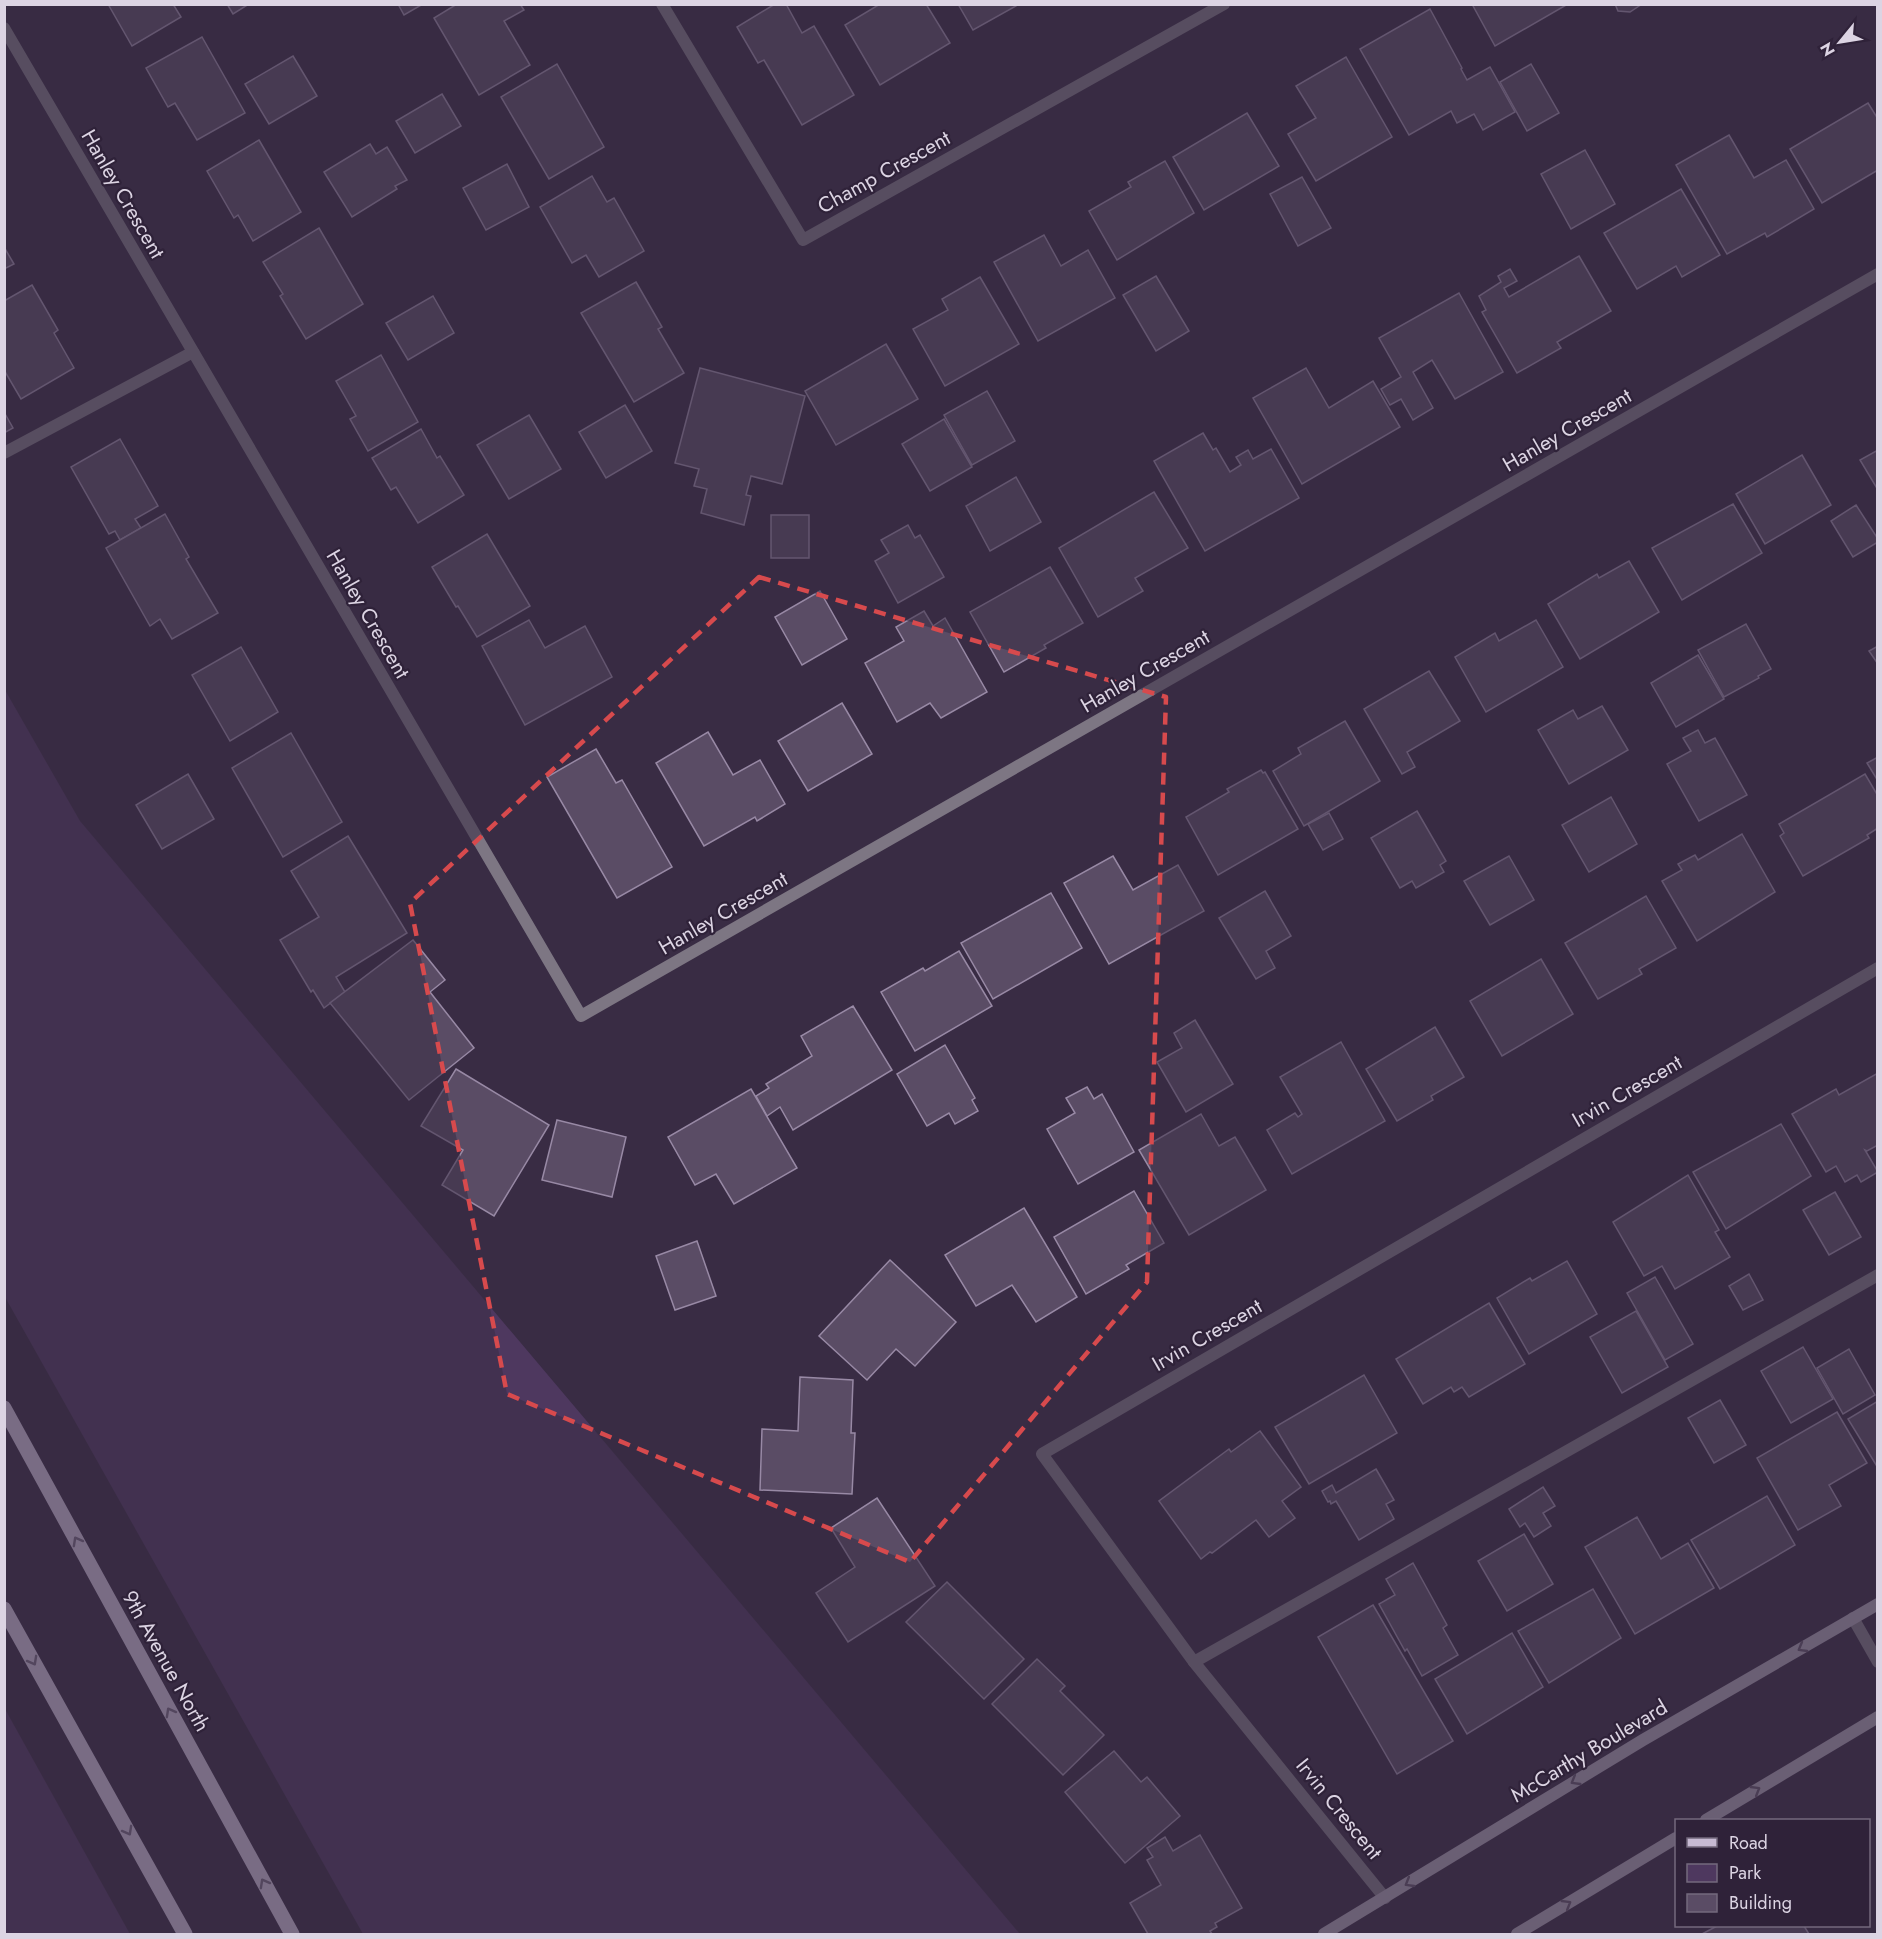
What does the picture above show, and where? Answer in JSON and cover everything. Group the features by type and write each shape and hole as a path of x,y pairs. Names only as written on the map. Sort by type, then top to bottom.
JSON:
{"main road":[{"name":"9th Avenue North","path":"4,1408 291,1935"},
{"name":"McCarthy Boulevard","path":"1324,1935 1643,1740 1878,1604"},
{"path":"4,1609 186,1935"},
{"path":"1709,1819 1878,1717"},
{"path":"1517,1935 1675,1839"}],"street":[{"name":"Champ Crescent","path":"662,4 804,240 1224,4"},
{"name":"Hanley Crescent","path":"4,28 581,1016 1878,274"},
{"path":"4,453 193,352"},
{"name":"Irvin Crescent","path":"1385,1898 1194,1662 1042,1454 1878,968"},
{"path":"1194,1662 1878,1275"},
{"path":"1852,1618 1878,1662"}],"highlighted area":[{"path":"759,577 1166,697 1147,1282 910,1562 507,1394 410,903"}],"green space":[{"path":"5,690 80,821 1020,1934 363,1934 5,1297"},
{"path":"5,1709 130,1934 5,1934"}],"building":[{"path":"108,4 173,4 181,17 132,46"},
{"path":"227,4 249,4 233,14"},
{"path":"398,4 423,4 404,15"},
{"path":"457,4 520,4 524,10 504,21 530,65 479,95 434,18"},
{"path":"775,4 786,4 802,33 814,26 854,95 802,125 764,60 758,63 737,27"},
{"path":"880,4 926,4 950,43 880,85 845,25"},
{"path":"958,4 1015,4 1016,6 973,30"},
{"path":"1472,4 1568,4 1495,46"},
{"path":"1615,4 1642,4 1630,12 1618,11"},
{"path":"1430,9 1467,80 1490,67 1515,112 1483,130 1474,114 1457,123 1451,111 1409,135 1360,49"},
{"path":"202,37 245,113 197,140 175,103 168,107 146,68"},
{"path":"293,56 317,96 269,124 245,84"},
{"path":"1346,57 1392,137 1316,181 1288,134 1316,118 1296,86"},
{"path":"557,64 604,147 549,179 501,97"},
{"path":"1531,64 1559,113 1527,131 1500,82"},
{"path":"442,94 461,126 415,153 396,121"},
{"path":"1868,103 1878,119 1878,170 1822,203 1790,149"},
{"path":"1247,113 1279,166 1204,210 1173,157"},
{"path":"1729,135 1754,178 1786,160 1814,209 1767,237 1765,233 1727,254 1676,165"},
{"path":"259,140 301,212 253,241 238,215 234,218 207,171"},
{"path":"370,144 376,154 387,147 407,180 395,186 397,189 352,217 324,172"},
{"path":"1585,150 1615,204 1571,229 1541,174"},
{"path":"1165,161 1194,213 1117,260 1089,211 1131,187 1128,182"},
{"path":"507,164 529,207 486,230 463,188"},
{"path":"592,176 607,202 614,198 644,251 599,277 586,255 572,263 540,207"},
{"path":"1302,177 1331,228 1298,246 1270,194"},
{"path":"1681,189 1720,255 1682,277 1676,266 1637,289 1604,233"},
{"path":"319,228 363,304 306,339 280,296 283,294 263,262"},
{"path":"1044,235 1061,266 1088,250 1115,298 1038,341 994,262"},
{"path":"4,247 14,264 4,269"},
{"path":"1579,256 1611,311 1557,342 1561,348 1517,373 1482,312 1486,310 1479,296 1501,282 1498,276 1510,269 1517,281 1504,288 1509,297"},
{"path":"1156,276 1189,331 1156,351 1123,295"},
{"path":"980,277 1019,344 945,386 913,329 948,310 942,299"},
{"path":"636,282 662,327 658,329 684,373 634,402 581,313"},
{"path":"32,285 58,330 54,333 74,368 21,399 4,370 4,301"},
{"path":"1459,293 1503,372 1455,399 1432,360 1413,372 1433,408 1413,420 1401,399 1390,405 1381,389 1401,377 1379,338"},
{"path":"433,296 454,333 408,360 386,323"},
{"path":"886,344 918,399 836,445 805,391"},
{"path":"381,355 418,422 368,451 350,419 356,416 336,381"},
{"path":"700,368 805,396 782,484 751,476 746,495 751,496 744,525 701,513 707,489 694,486 699,469 675,463"},
{"path":"1306,368 1329,408 1373,381 1400,427 1302,484 1253,398"},
{"path":"987,391 1015,441 972,465 944,415"},
{"path":"625,405 652,451 606,478 579,432"},
{"path":"4,412 13,428 4,433"},
{"path":"529,415 561,469 509,499 477,445"},
{"path":"944,419 972,467 930,491 902,444"},
{"path":"421,429 437,458 440,456 464,495 418,523 396,487 391,490 372,458"},
{"path":"1203,433 1213,450 1216,448 1230,472 1241,465 1236,457 1248,450 1253,459 1271,449 1299,498 1205,551 1154,461"},
{"path":"120,439 158,506 135,519 141,528 120,540 115,531 109,534 71,467"},
{"path":"1878,450 1878,490 1860,460"},
{"path":"1802,455 1831,505 1765,544 1736,494"},
{"path":"1016,477 1041,522 990,551 966,506"},
{"path":"1154,492 1188,548 1135,578 1143,591 1098,617 1059,548"},
{"path":"1733,504 1762,553 1682,600 1652,548"},
{"path":"1856,505 1878,542 1853,557 1831,521"},
{"path":"165,514 189,557 186,559 218,613 172,639 160,619 150,626 106,548"},
{"path":"771,515 809,515 809,558 771,558"},
{"path":"908,525 915,538 920,535 944,577 898,603 875,561 889,553 881,540"},
{"path":"487,534 530,606 477,637 432,567"},
{"path":"1629,561 1659,612 1580,659 1548,604 1597,574 1599,578"},
{"path":"1050,567 1083,623 1044,645 1046,648 1004,672 970,612"},
{"path":"820,591 847,639 802,665 775,617"},
{"path":"924,611 933,626 945,618 987,692 941,718 930,703 897,722 865,663 904,641 896,627"},
{"path":"529,620 545,648 585,626 612,677 525,725 482,646"},
{"path":"1536,620 1563,667 1486,712 1455,657 1495,633 1499,641"},
{"path":"1746,624 1771,669 1724,697 1698,650"},
{"path":"1878,646 1878,664 1869,651"},
{"path":"241,647 278,712 230,741 192,675"},
{"path":"1698,655 1724,699 1676,727 1651,683"},
{"path":"1429,671 1460,721 1407,752 1415,767 1402,774 1364,709"},
{"path":"842,703 872,754 808,791 778,741"},
{"path":"1602,706 1628,750 1569,784 1538,730 1573,710 1578,719"},
{"path":"1345,721 1380,781 1304,826 1273,771 1301,754 1298,748"},
{"path":"1698,730 1705,743 1715,738 1747,795 1699,821 1667,764 1691,751 1683,738"},
{"path":"708,732 733,775 760,760 785,804 757,821 755,817 704,846 656,763"},
{"path":"291,733 342,822 283,857 232,768"},
{"path":"596,749 616,783 622,780 672,867 617,898 547,777"},
{"path":"1878,757 1878,781 1867,763"},
{"path":"1261,770 1265,772 1298,829 1218,875 1186,817 1229,792 1227,789"},
{"path":"188,774 214,819 162,849 136,805"},
{"path":"1865,774 1878,796 1878,828 1867,835 1869,838 1803,876 1780,836 1784,833 1779,824"},
{"path":"1611,797 1637,844 1589,872 1562,825"},
{"path":"1417,811 1446,861 1440,865 1444,872 1416,888 1412,881 1400,888 1371,838"},
{"path":"1329,813 1343,839 1323,850 1308,824"},
{"path":"1742,834 1775,892 1697,941 1662,881 1682,870 1678,864 1695,855 1698,860"},
{"path":"348,836 407,933 336,977 345,992 324,1008 313,990 311,992 280,940 319,917 291,871"},
{"path":"1113,856 1133,890 1178,865 1204,911 1109,964 1064,883"},
{"path":"1509,856 1534,900 1490,925 1464,881"},
{"path":"1265,891 1291,936 1266,951 1275,968 1256,979 1219,918"},
{"path":"1051,893 1082,948 993,999 961,943"},
{"path":"1646,896 1676,948 1639,969 1642,974 1598,999 1565,943"},
{"path":"413,940 445,980 430,992 474,1048 409,1100 330,1003"},
{"path":"959,951 992,1006 915,1051 881,992 923,968 925,971"},
{"path":"1541,959 1573,1014 1502,1056 1470,1001"},
{"path":"853,1006 892,1070 793,1130 780,1107 767,1116 756,1096 769,1088 766,1084 812,1056 801,1036"},
{"path":"1195,1020 1233,1084 1186,1112 1157,1062 1182,1048 1174,1033"},
{"path":"1435,1027 1464,1077 1431,1096 1433,1100 1397,1121 1366,1069"},
{"path":"1341,1042 1385,1121 1292,1174 1267,1130 1295,1113 1298,1117 1302,1114 1280,1077"},
{"path":"945,1045 975,1098 972,1100 978,1111 955,1124 949,1113 927,1126 897,1074"},
{"path":"456,1069 549,1125 494,1216 442,1185 463,1150 421,1126"},
{"path":"1878,1073 1878,1145 1865,1150 1878,1172 1861,1182 1857,1175 1845,1182 1836,1166 1826,1172 1792,1114 1836,1089 1839,1095"},
{"path":"1087,1087 1094,1099 1102,1094 1134,1152 1078,1184 1047,1129 1075,1113 1066,1098"},
{"path":"751,1089 797,1168 734,1204 716,1174 695,1185 668,1137"},
{"path":"1201,1114 1219,1146 1235,1137 1266,1190 1189,1235 1139,1150"},
{"path":"557,1120 626,1137 612,1197 542,1180"},
{"path":"1781,1124 1811,1176 1726,1229 1693,1172"},
{"path":"1688,1175 1719,1230 1715,1232 1730,1257 1675,1289 1662,1266 1644,1276 1613,1222"},
{"path":"1134,1191 1164,1243 1126,1265 1129,1269 1086,1294 1054,1237"},
{"path":"1835,1192 1861,1237 1829,1255 1803,1210"},
{"path":"1024,1208 1077,1297 1036,1322 1012,1285 976,1306 945,1255"},
{"path":"697,1241 716,1296 675,1310 656,1256"},
{"path":"890,1260 956,1322 915,1366 896,1349 867,1380 819,1336"},
{"path":"1567,1261 1597,1314 1529,1354 1497,1298 1530,1278 1532,1281"},
{"path":"1749,1274 1763,1300 1743,1310 1729,1286"},
{"path":"1655,1277 1693,1344 1665,1360 1627,1293"},
{"path":"1489,1303 1525,1364 1469,1397 1462,1387 1454,1392 1451,1387 1423,1404 1396,1359"},
{"path":"1636,1311 1668,1367 1622,1393 1590,1337"},
{"path":"1803,1347 1833,1399 1791,1423 1761,1371"},
{"path":"1849,1349 1875,1395 1843,1414 1817,1368"},
{"path":"1364,1375 1397,1433 1309,1484 1275,1427"},
{"path":"800,1377 853,1380 851,1433 855,1433 852,1494 760,1490 762,1429 798,1431"},
{"path":"1720,1400 1746,1445 1714,1463 1688,1418"},
{"path":"1878,1401 1878,1468 1848,1419"},
{"path":"1837,1412 1867,1463 1829,1485 1841,1506 1798,1530 1757,1458"},
{"path":"1260,1431 1301,1487 1282,1501 1295,1518 1269,1537 1256,1520 1201,1559 1159,1501 1229,1449 1231,1452"},
{"path":"1376,1469 1394,1500 1386,1504 1394,1519 1359,1540 1336,1501 1331,1504 1330,1501 1328,1502 1322,1491 1332,1485 1336,1493"},
{"path":"1543,1487 1555,1506 1543,1513 1551,1526 1534,1537 1525,1523 1520,1527 1509,1509"},
{"path":"1767,1496 1795,1545 1720,1589 1691,1540"},
{"path":"877,1498 935,1586 848,1642 816,1593 855,1567 831,1528"},
{"path":"1637,1517 1661,1559 1688,1543 1714,1588 1635,1634 1585,1547"},
{"path":"1524,1534 1553,1584 1507,1611 1478,1561"},
{"path":"1413,1563 1447,1625 1443,1628 1458,1655 1422,1676 1379,1604 1395,1595 1386,1579"},
{"path":"947,1582 1024,1659 984,1699 906,1622"},
{"path":"1593,1589 1621,1638 1549,1683 1518,1631"},
{"path":"1373,1605 1453,1741 1397,1774 1318,1637"},
{"path":"1512,1633 1543,1687 1467,1734 1435,1679"},
{"path":"1037,1659 1065,1686 1060,1691 1104,1735 1063,1775 992,1704"},
{"path":"1114,1751 1141,1782 1147,1777 1180,1816 1125,1863 1065,1792"},
{"path":"1200,1835 1242,1908 1215,1923 1217,1927 1210,1931 1212,1934 1148,1934 1130,1903 1161,1885 1147,1860 1153,1857 1147,1848 1165,1837 1173,1851"},
{"path":"1715,1927 1805,1927 1809,1934 1702,1934"}]}
